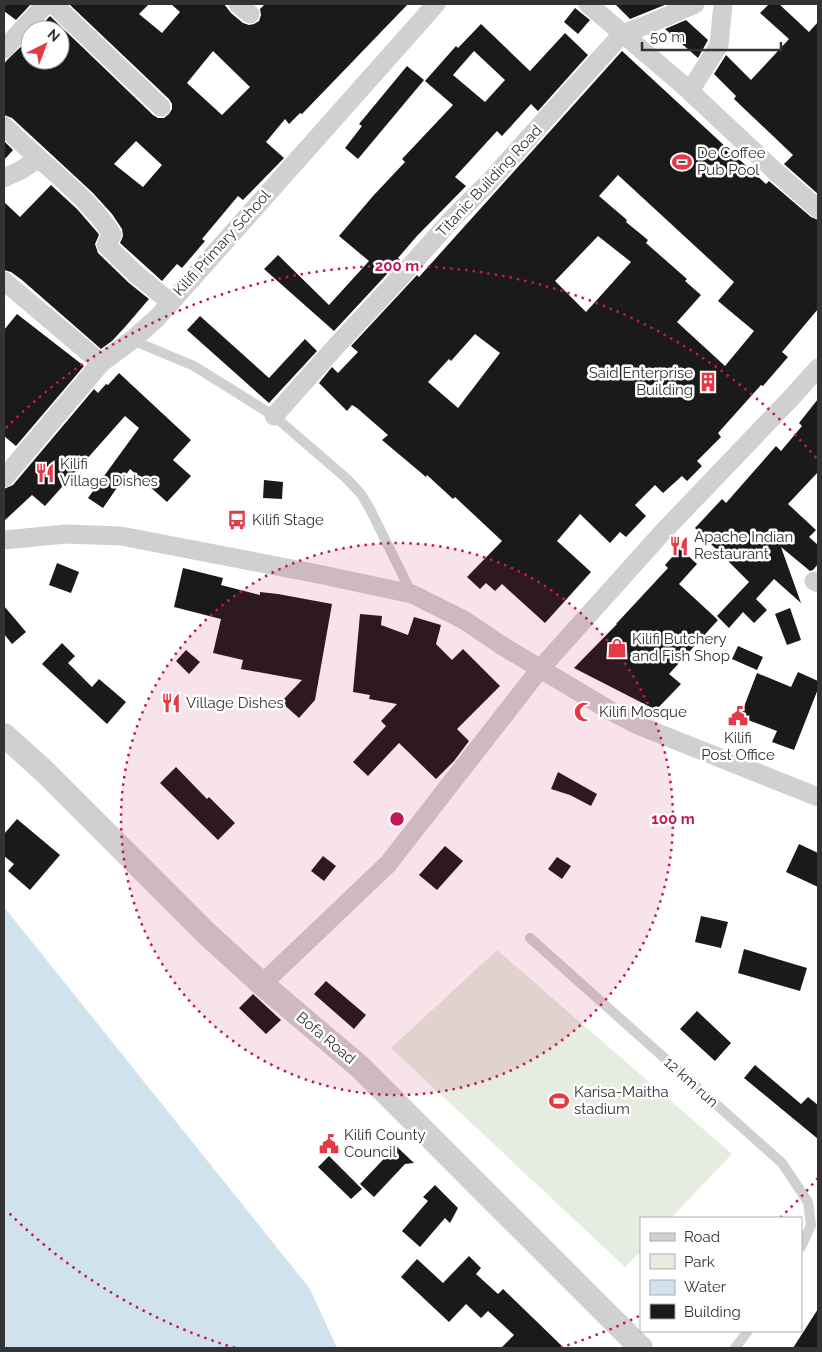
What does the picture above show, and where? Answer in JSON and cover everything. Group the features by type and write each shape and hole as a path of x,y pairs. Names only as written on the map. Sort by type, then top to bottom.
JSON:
{"street":[{"path":"4,49 46,4"},
{"path":"53,4 161,107"},
{"name":"Kilifi Primary School","path":"8,467 101,363 157,318 436,4"},
{"path":"588,4 690,91 777,173 818,208"},
{"path":"622,34 695,4"},
{"path":"690,91 720,45 724,4"},
{"name":"Titanic Building Road","path":"274,416 338,344 533,134 622,34"},
{"path":"4,126 38,159 66,182 108,226 112,235 106,245 170,302"},
{"path":"4,178 38,159"},
{"path":"4,281 101,363"},
{"path":"262,984 388,864 540,669 661,534 792,398 818,368"},
{"path":"4,540 66,534 121,536 412,594 464,620 586,697 640,726 818,797"},
{"name":"Bofa Road","path":"4,735 44,771 207,934 262,984 360,1067 641,1348"}],"lane":[{"path":"132,340 194,366 274,416 346,478 361,494 412,594"},
{"name":"12 km run","path":"530,938 782,1163 808,1202 810,1225 802,1245"},
{"path":"735,1348 747,1332"}],"green space":[{"name":"Karisa-Maitha stadium","path":"497,950 732,1154 672,1217 640,1217 640,1252 625,1267 391,1048"}],"water":[{"path":"4,907 310,1289 337,1348 4,1348"}],"building":[{"path":"4,4 31,4 16,20 4,11"},
{"path":"69,4 149,4 139,14 162,33 180,12 171,4 224,4 231,13 243,23 249,25 259,21 260,9 265,4 408,4 302,114 300,113 289,124 285,119 266,142 284,158 243,200 238,196 202,239 205,241 182,268 177,264 162,281 120,243 123,236 122,229 112,214 93,193 12,118 4,115 4,64 20,48 20,70 70,70 70,35 153,115 158,118 164,118 172,109 172,104","holes":["213,51 250,87 222,115 187,83","136,141 162,165 143,187 114,164"]},
{"path":"615,4 667,4 630,19"},
{"path":"769,4 779,4 809,32 818,22 818,194 784,164 793,155 734,99 736,96 714,74 726,55 751,80 789,39 760,13"},
{"path":"575,8 590,20 578,34 564,22"},
{"path":"50,16 54,20 46,20"},
{"path":"686,20 708,40 698,58 665,29"},
{"path":"481,24 530,71 565,33 588,55 538,111 531,104 502,136 497,131 455,177 466,186 416,237 398,258 400,260 334,331 264,269 278,255 329,305 369,261 339,236 405,162 402,159 453,105 425,81 456,46 458,48","holes":["474,51 505,80 485,102 453,75"]},
{"path":"622,51 766,184 769,181 811,217 818,220 818,309 782,352 788,357 718,433 721,437 697,461 702,466 687,481 682,476 663,493 655,485 635,505 646,516 626,537 620,532 610,543 580,514 557,541 591,572 545,623 502,584 495,591 486,583 480,589 467,577 502,541 455,497 453,499 427,475 426,477 382,440 388,435 357,408 352,405 347,411 319,383 332,367 338,373 358,352 351,346 417,275 419,277","holes":["618,175 734,282 718,301 754,331 725,366 677,322 701,295 685,281 687,279 646,243 648,240 599,196","598,236 631,262 586,312 555,281","475,334 500,353 458,408 428,382 449,359 451,361"]},
{"path":"407,66 424,80 358,159 345,148 362,126 359,124"},
{"path":"4,141 13,150 4,160"},
{"path":"51,185 77,209 97,232 99,235 95,244 98,253 129,283 149,299 112,341 101,349 22,280 11,272 4,270 4,202 20,217"},
{"path":"17,314 84,366 16,446 4,436 4,330"},
{"path":"200,316 269,378 305,339 317,351 269,403 187,330"},
{"path":"119,373 191,440 173,460 191,476 167,502 130,469 103,508 88,498 139,428 125,416 45,506 32,495 4,521 4,489 13,485 94,389 98,393"},
{"path":"818,399 818,472 788,504 816,530 809,537 818,545 818,564 810,571 781,547 801,603 774,579 756,599 767,610 754,623 743,612 729,628 717,616 749,582 695,528 722,499 726,503 776,446 781,451 802,426 799,423"},
{"path":"264,480 283,482 282,499 263,498"},
{"path":"680,548 697,564 679,584 718,620 669,674 681,684 656,710 574,668 668,568 665,565"},
{"path":"57,563 79,572 71,593 49,585"},
{"path":"183,568 223,578 221,585 260,595 260,592 278,594 332,604 315,700 299,718 281,702 302,680 241,669 243,660 213,653 221,619 174,607"},
{"path":"4,606 26,632 12,644 4,634"},
{"path":"790,608 801,640 787,645 775,614"},
{"path":"360,614 382,616 381,625 408,635 414,617 441,625 436,644 452,660 463,649 500,686 457,729 469,741 454,761 436,779 399,743 368,776 353,762 386,726 381,721 397,704 369,699 370,695 353,692"},
{"path":"62,643 75,656 68,663 92,687 99,679 126,702 107,724 42,664"},
{"path":"738,646 763,657 757,670 732,659"},
{"path":"186,650 200,662 189,674 176,661"},
{"path":"798,672 818,681 818,689 794,750 772,742 777,731 740,717 757,673 791,687"},
{"path":"176,767 207,799 209,797 235,823 218,840 160,783"},
{"path":"558,772 597,794 591,806 570,795 551,789"},
{"path":"17,819 60,855 30,890 8,871 14,864 4,856 4,834"},
{"path":"799,844 818,853 818,887 786,872"},
{"path":"445,846 463,861 437,890 419,875"},
{"path":"323,856 336,866 324,881 311,871"},
{"path":"557,857 571,866 562,879 548,869"},
{"path":"701,916 728,922 721,948 695,942"},
{"path":"744,949 807,968 800,991 738,973"},
{"path":"326,981 366,1015 354,1029 314,994"},
{"path":"253,994 281,1020 266,1034 239,1008"},
{"path":"697,1011 731,1043 715,1061 680,1029"},
{"path":"755,1065 801,1104 808,1097 818,1105 818,1139 744,1078"},
{"path":"396,1146 414,1163 405,1164 374,1197 360,1184"},
{"path":"329,1156 362,1189 351,1199 318,1167"},
{"path":"435,1185 458,1208 450,1223 445,1218 420,1247 402,1231 428,1201 423,1197"},
{"path":"469,1256 481,1268 476,1274 498,1294 503,1289 564,1348 501,1348 514,1335 488,1311 481,1318 466,1304 449,1322 401,1277 417,1259 443,1283"},
{"path":"818,1309 818,1348 793,1348"}],"place":[{"name":"De Coffee Pub Pool","path":"682,162"},
{"name":"Said Enterprise Building","path":"708,382"},
{"name":"Kilifi Village Dishes","path":"45,473"},
{"name":"Kilifi Stage","path":"237,520"},
{"name":"Apache Indian Restaurant","path":"679,546"},
{"name":"Kilifi Butchery and Fish Shop","path":"617,648"},
{"name":"Village Dishes","path":"171,703"},
{"name":"Kilifi Mosque","path":"584,712"},
{"name":"Kilifi Post Office","path":"738,716"},
{"name":"Karisa-Maitha stadium","path":"559,1101"},
{"name":"Kilifi County Council","path":"329,1144"}]}
